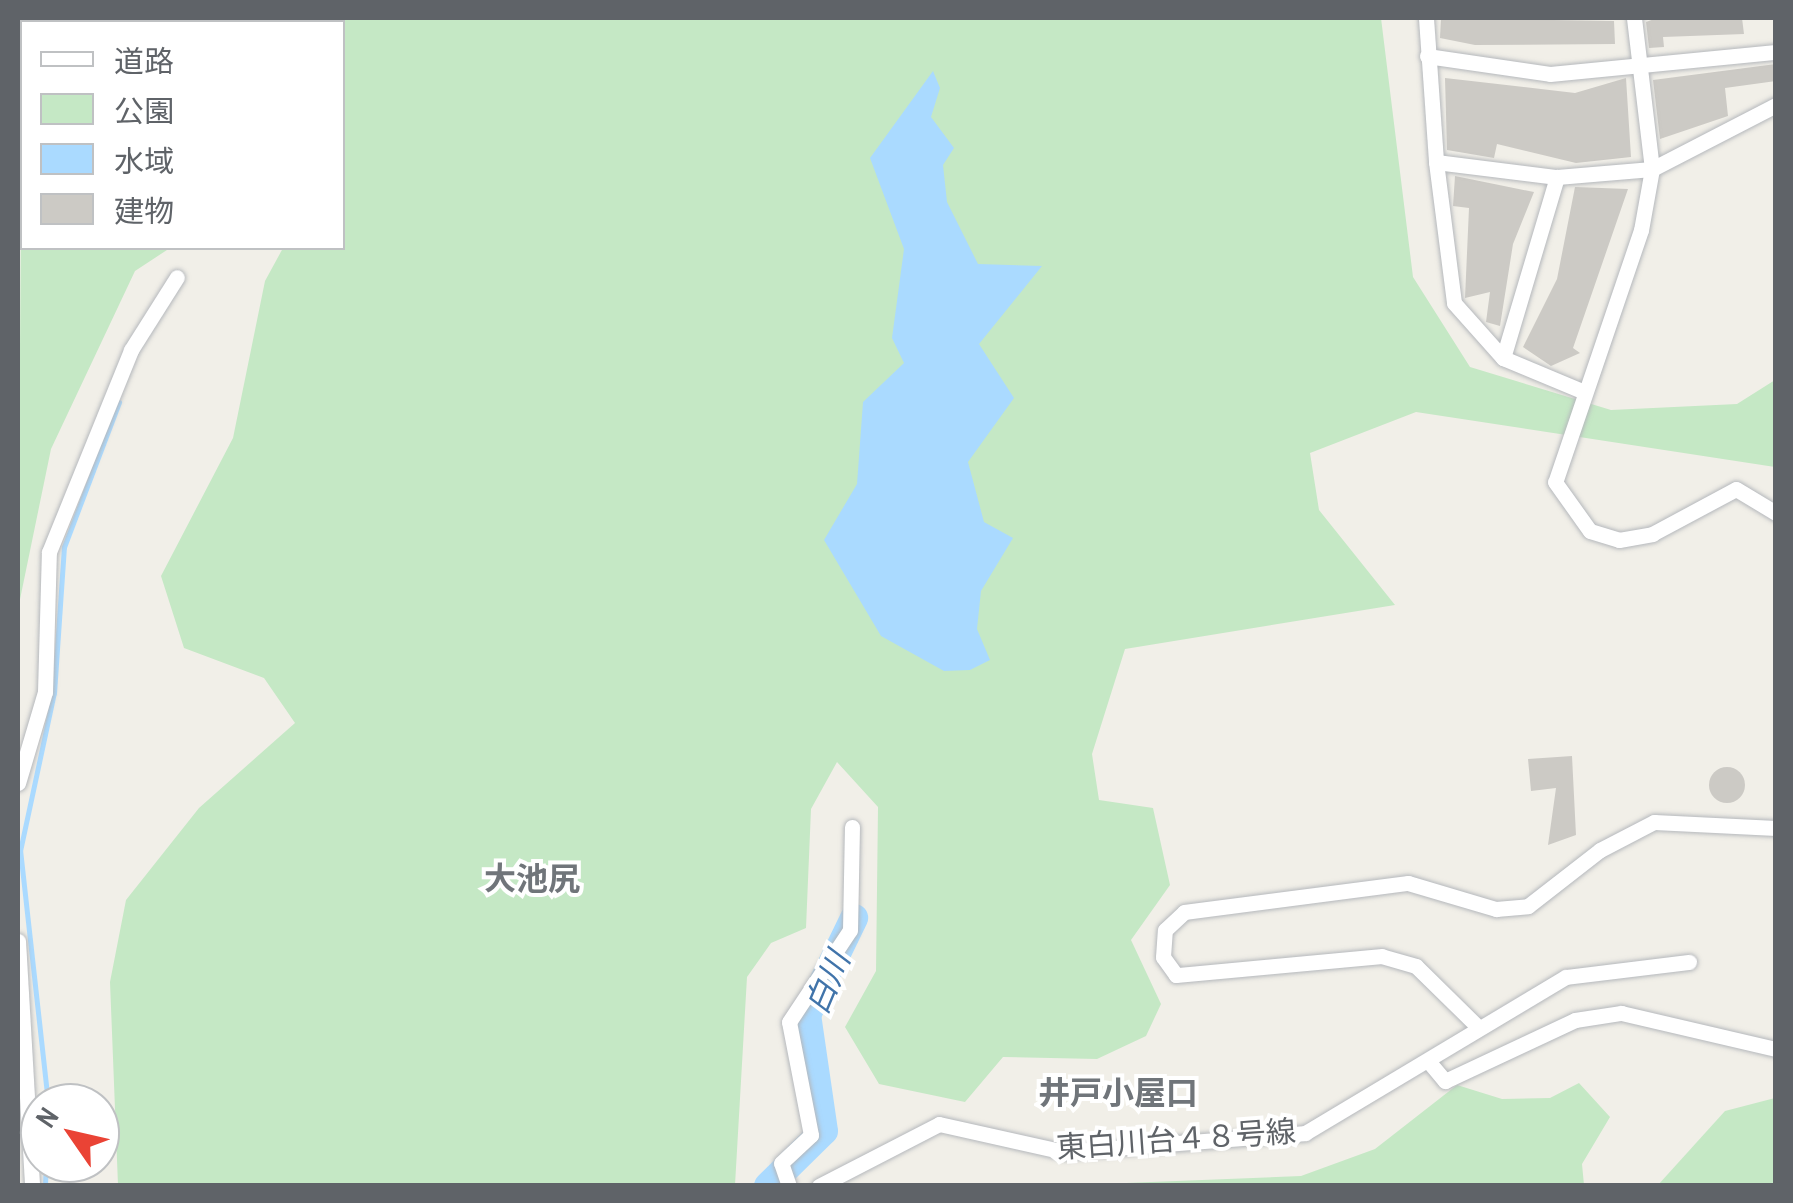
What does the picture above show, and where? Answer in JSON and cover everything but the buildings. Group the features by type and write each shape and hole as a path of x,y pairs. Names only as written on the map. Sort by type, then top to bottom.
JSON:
{"street":[{"path":"1426,18 1436,162 1454,303 1503,358 1582,392"},
{"path":"1634,18 1652,169 1641,230 1582,392 1556,482 1590,530 1619,540 1652,534 1736,489 1776,513"},
{"path":"1427,56 1550,74 1776,52"},
{"path":"1436,162 1557,176 1652,169 1776,104"},
{"path":"1503,358 1557,176"},
{"path":"18,783 45,692 50,552 131,350 177,277"},
{"path":"1479,1028 1448,988 1399,961 1287,959 1206,979 1176,975 1163,956 1165,930 1184,912 1408,884 1496,909 1528,906 1654,822 1776,828"},
{"path":"790,1186 781,1163 810,1135 790,1022 850,930 852,827"},
{"path":"18,941 32,1186"},
{"name":"東白川台４８号線","path":"819,1186 939,1124 1064,1152 1305,1133 1430,1062 1566,976 1689,962"},
{"path":"1430,1062 1446,1081 1576,1020 1621,1013 1776,1049"}],"green space":[{"path":"156,18 1381,18 1413,277 1470,367 1611,410 1737,404 1775,380 1775,467 1416,412 1310,453 1319,510 1395,605 1125,649 1092,754 1099,800 1153,808 1170,885 1131,940 1161,1004 1146,1036 1097,1059 1003,1057 965,1102 879,1084 845,1027 876,971 878,807 837,762 811,809 806,928 771,943 747,977 735,1185 118,1185 120,1083 114,1083 110,982 126,900 199,808 295,723 264,678 184,648 161,576 233,438 265,281 282,250 345,250 345,20"},
{"path":"21,250 167,250 135,271 51,449 18,609"},
{"path":"1579,1083 1610,1117 1582,1164 1584,1185 1075,1185 1301,1176 1375,1149 1457,1085 1502,1099 1550,1098"},
{"path":"1775,1098 1775,1185 1658,1185 1725,1111"}],"water":[{"path":"933,71 940,88 931,117 954,148 943,165 947,202 978,264 1042,266 979,344 1014,398 968,462 984,522 1013,538 981,591 977,629 990,660 970,670 944,671 881,636 824,540 857,484 863,402 904,363 892,338 904,249 870,158"}],"waterway":[{"path":"46,1083 20,851 54,693 64,547 119,402"},
{"name":"白川","path":"768,1186 824,1131 807,1015 854,918"}],"district":[{"name":"大池尻","path":"532,879"},
{"name":"井戸小屋口","path":"1118,1093"}]}
